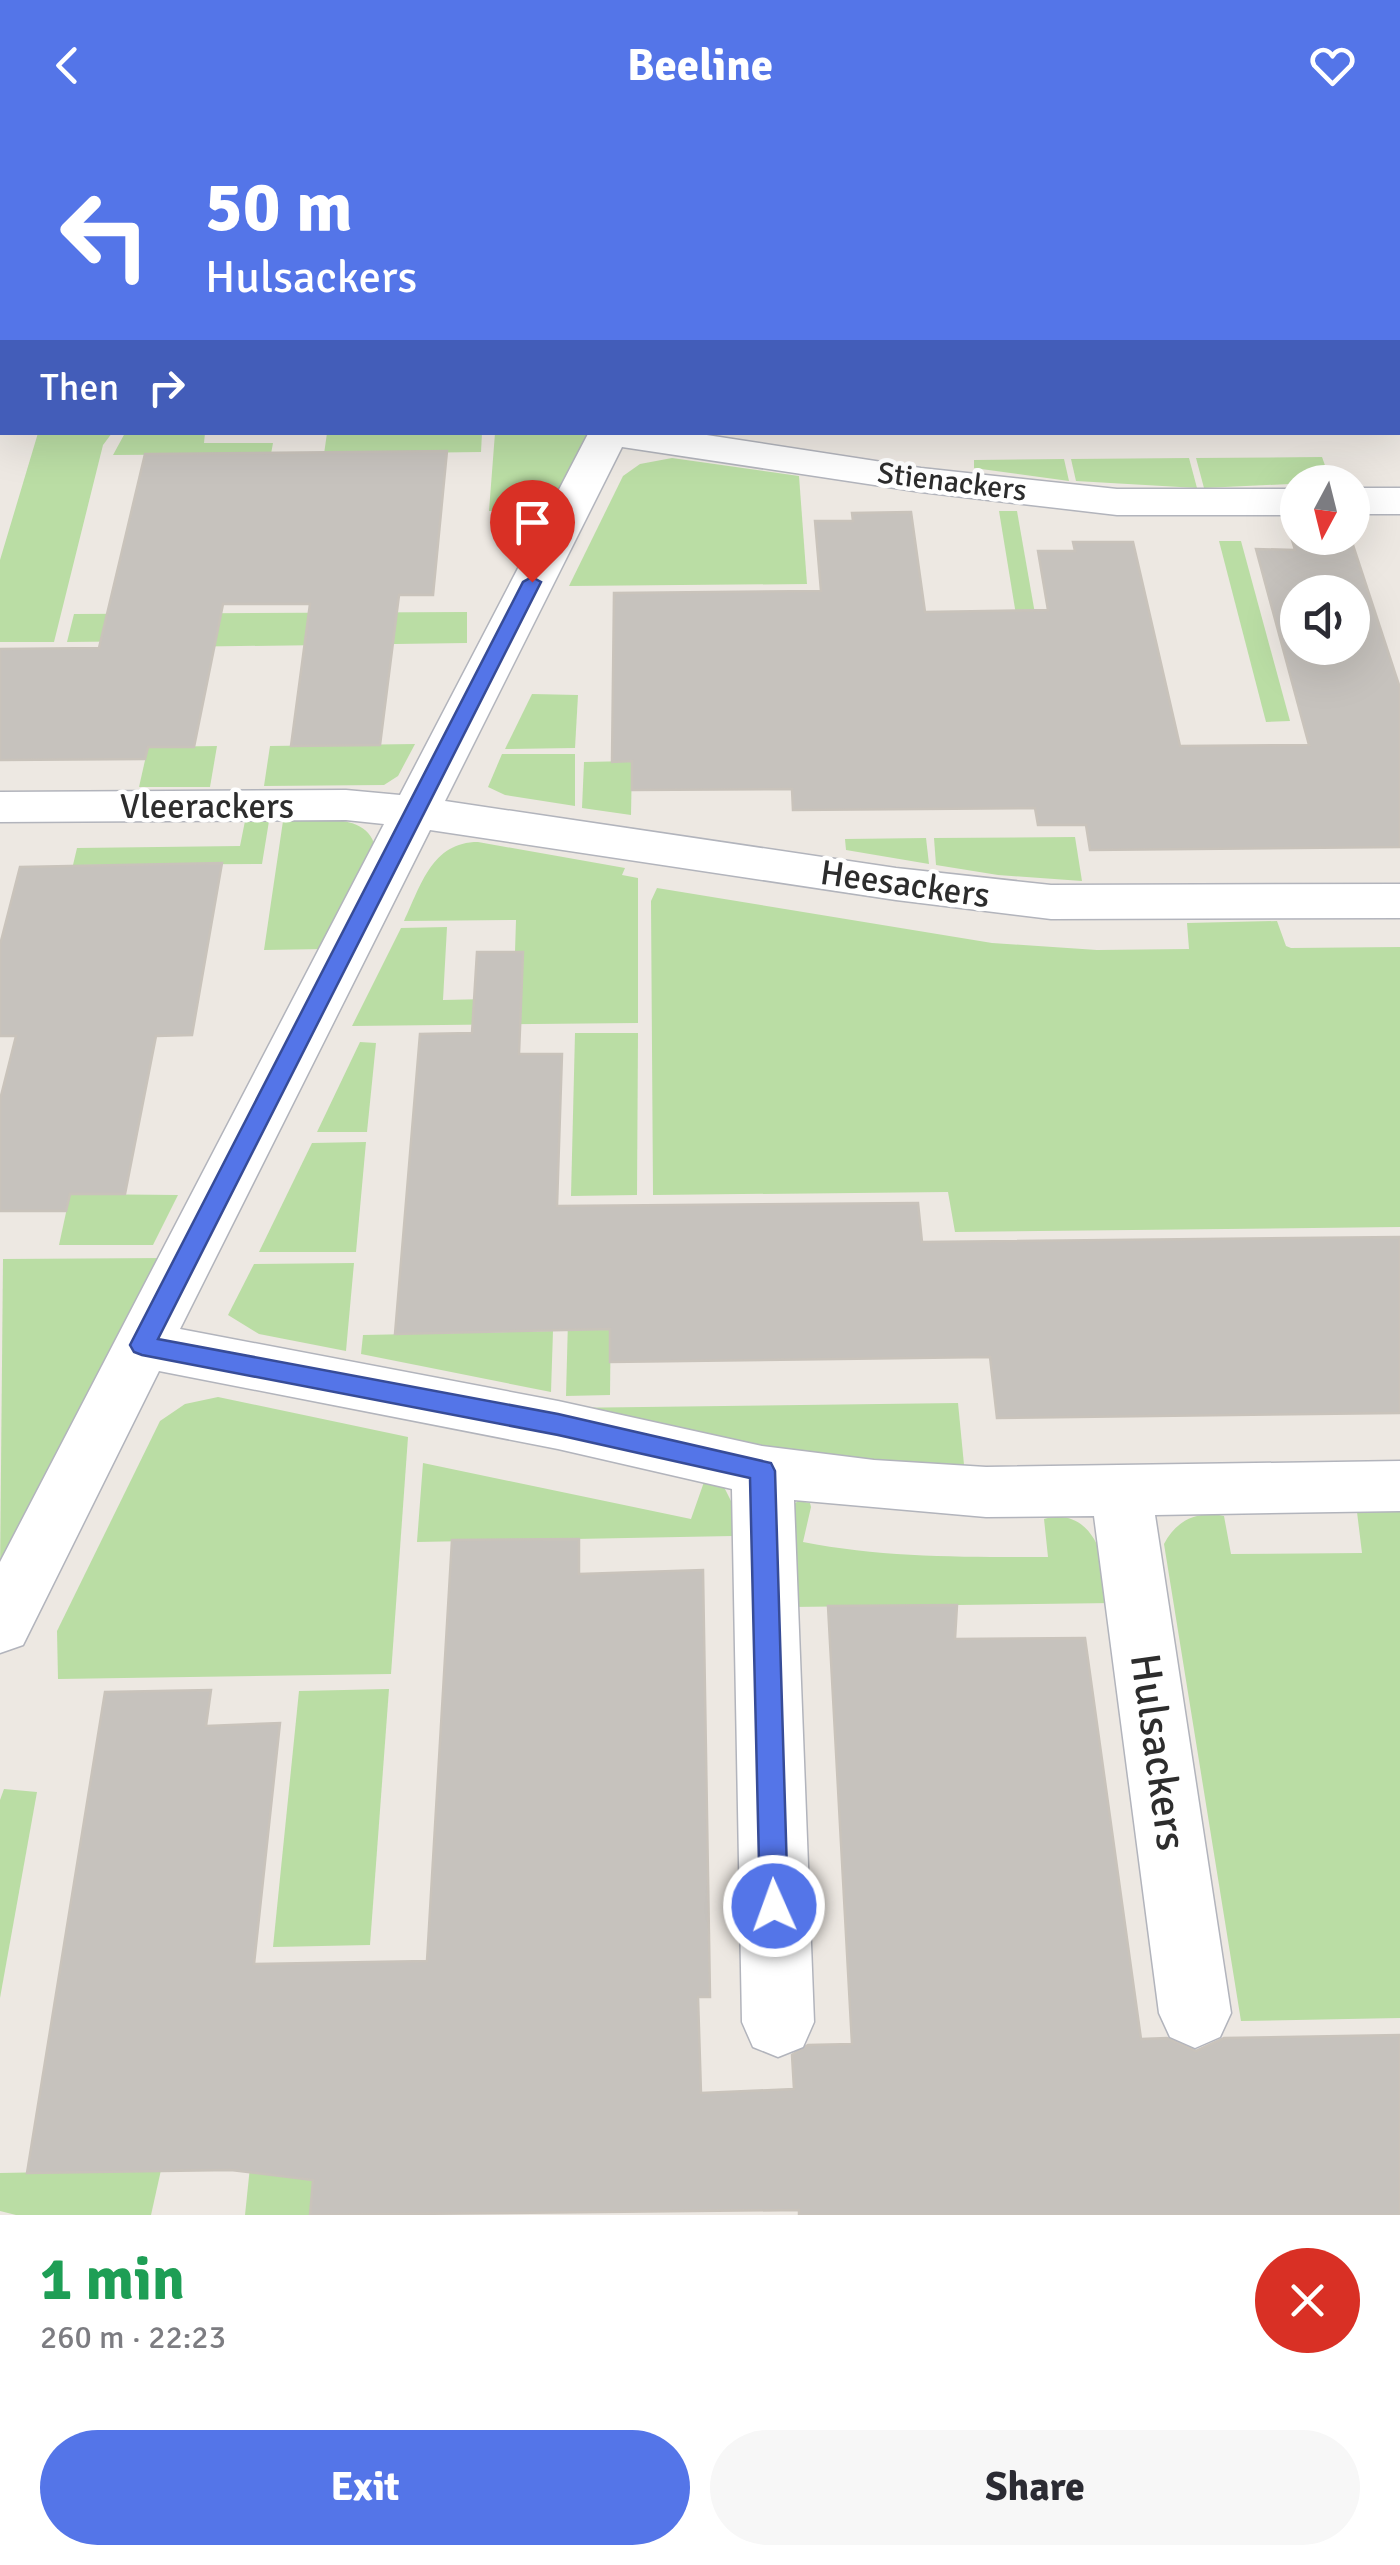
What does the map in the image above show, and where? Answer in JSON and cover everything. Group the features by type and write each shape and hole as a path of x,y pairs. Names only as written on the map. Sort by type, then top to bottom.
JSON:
{"street":[{"path":"0,1625 608,435"},
{"name":"Stienackers","path":"622,435 921,480 1116,502 1280,502"},
{"path":"1370,502 1400,501"},
{"name":"Vleerackers","path":"0,807 329,805 414,812"},
{"name":"Heesackers","path":"414,812 896,884 1051,902 1400,902"},
{"path":"142,1345 558,1424 762,1471 874,1485 1121,1492 1400,1486"},
{"path":"762,1471 778,2022"},
{"name":"Hulsackers","path":"1121,1492 1195,2013"}],"green space":[{"path":"37,435 110,435 103,445 54,642 0,642 0,560"},
{"path":"124,435 205,435 204,443 273,443 271,454 113,455"},
{"path":"327,435 482,435 481,452 324,454"},
{"path":"495,435 589,435 549,510 489,511"},
{"path":"1322,457 1325,465 1280,465 1280,484 1204,488 1196,458"},
{"path":"672,458 799,476 807,584 569,586 623,476 640,464"},
{"path":"1189,458 1197,488 1076,481 1071,459"},
{"path":"1064,459 1069,481 974,468 974,460"},
{"path":"999,511 1017,511 1048,688 1028,688"},
{"path":"1219,541 1241,541 1290,721 1266,722"},
{"path":"467,612 467,643 172,647 164,641 67,642 74,614"},
{"path":"532,694 578,695 575,748 505,749"},
{"path":"415,744 398,776 384,785 264,786 270,746"},
{"path":"217,746 210,787 139,787 148,747"},
{"path":"502,754 575,754 575,806 505,795 488,787"},
{"path":"632,761 631,815 582,808 584,762"},
{"path":"245,821 269,821 262,864 73,865 77,848 240,846"},
{"path":"283,821 351,823 370,836 375,848 324,949 264,950"},
{"path":"1075,837 1082,881 998,875 936,865 934,838"},
{"path":"926,838 929,864 846,850 845,839"},
{"path":"478,842 625,868 622,875 638,878 638,1023 352,1026 401,928 447,927 443,1000 488,999 522,982 523,953 515,952 516,920 404,921 423,880 439,858 449,849"},
{"path":"657,888 992,943 1097,950 1189,949 1187,923 1277,921 1286,946 1291,948 1400,947 1400,1227 955,1232 948,1192 653,1195 651,901"},
{"path":"575,1033 638,1033 637,1195 571,1196"},
{"path":"360,1042 376,1043 367,1132 317,1132"},
{"path":"366,1142 356,1252 259,1252 312,1143"},
{"path":"70,1194 178,1195 153,1245 59,1245"},
{"path":"571,1207 612,1207 610,1395 566,1396"},
{"path":"165,1258 0,1575 3,1259"},
{"path":"354,1263 346,1351 259,1334 228,1315 254,1264"},
{"path":"553,1331 551,1392 361,1354 363,1335"},
{"path":"218,1397 408,1437 391,1674 58,1679 57,1631 160,1421 185,1404"},
{"path":"958,1403 965,1475 901,1474 563,1408"},
{"path":"423,1463 691,1519 704,1482 723,1485 732,1503 733,1536 417,1542"},
{"path":"798,1501 810,1503 811,1507 803,1542 894,1554 1048,1557 1044,1519 1062,1517 1076,1521 1096,1542 1114,1603 791,1607 787,1510"},
{"path":"1400,1511 1400,2018 1241,2021 1164,1544 1182,1523 1215,1514 1224,1516 1231,1554 1362,1553 1357,1512"},
{"path":"389,1689 370,1945 273,1947 299,1691"},
{"path":"4,1789 37,1792 0,1998 0,1800"},
{"path":"271,1964 316,2141 310,2215 245,2215"},
{"path":"161,2170 151,2215 16,2215 0,2211 0,2173"}],"building":[{"path":"447,451 433,595 399,595 380,745 291,746 310,604 223,604 194,747 148,747 145,759 0,760 0,649 99,648 145,454"},
{"path":"911,512 925,612 1048,610 1038,551 1075,551 1073,542 1133,542 1180,746 1309,745 1287,665 1370,665 1370,597 1400,688 1400,847 1090,850 1086,825 1038,825 1035,808 793,810 792,789 632,790 632,761 612,762 614,593 821,591 815,521 853,521 852,513"},
{"path":"1256,549 1280,550 1280,555 1356,555 1363,575 1280,575 1280,638"},
{"path":"222,863 192,1035 156,1036 125,1194 70,1194 66,1211 0,1211 0,1100 16,1036 0,1036 0,945 20,867"},
{"path":"477,952 523,952 519,1054 562,1054 557,1206 918,1203 922,1242 1400,1237 1400,1413 997,1418 990,1357 610,1362 610,1329 395,1334 420,1034 472,1033"},
{"path":"579,1539 579,1574 703,1570 710,1997 698,1997 701,2093 794,2089 792,2055 808,2045 852,2044 828,1606 957,1605 955,1639 1085,1638 1141,2039 1167,2038 1196,2051 1224,2038 1400,2035 1400,2215 799,2215 799,2210 310,2215 313,2180 231,2170 27,2173 105,1692 211,1690 206,1726 280,1723 254,1964 427,1961 452,1540"}],"route":[{"path":"532,582 142,1345 558,1424 762,1471 774,1906"}]}
